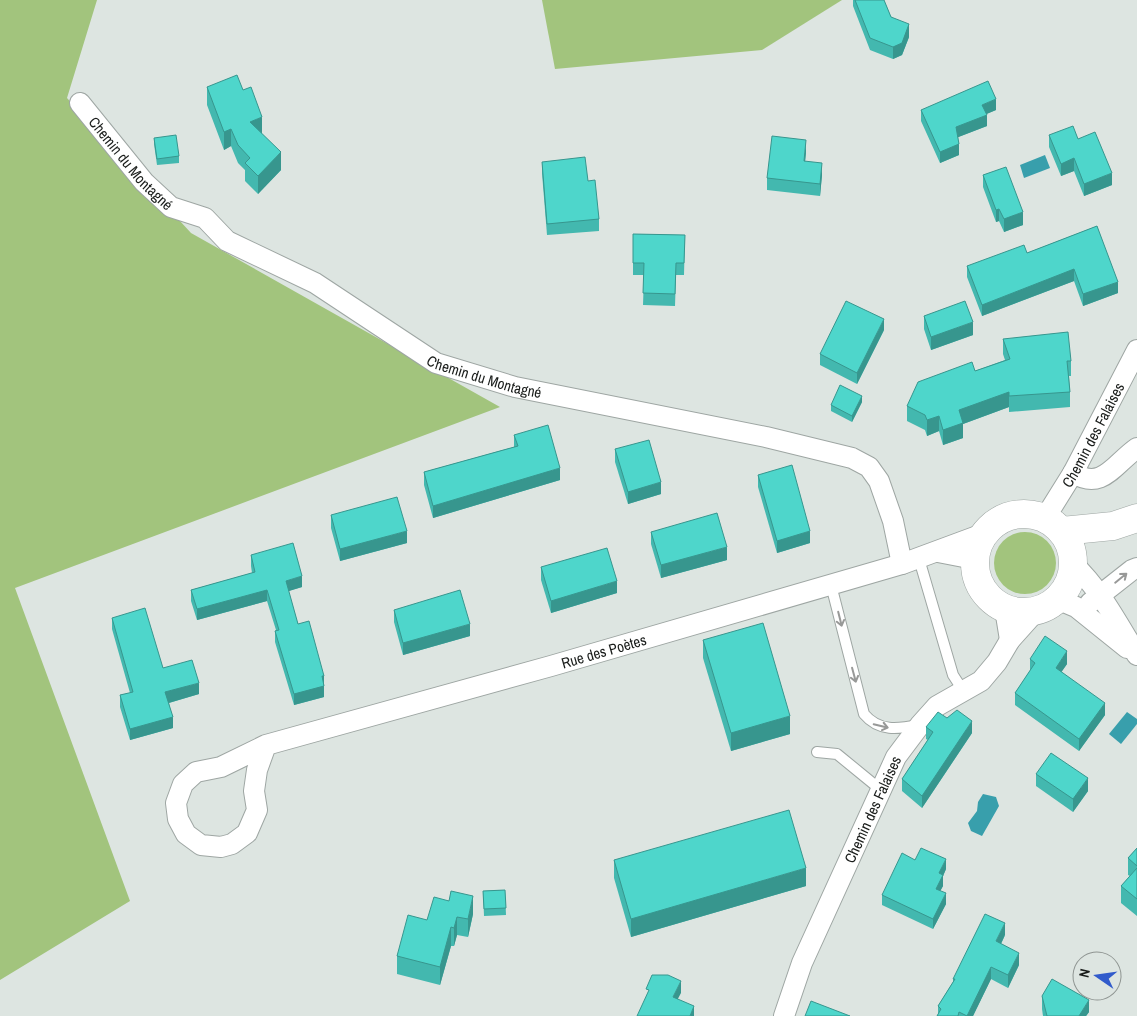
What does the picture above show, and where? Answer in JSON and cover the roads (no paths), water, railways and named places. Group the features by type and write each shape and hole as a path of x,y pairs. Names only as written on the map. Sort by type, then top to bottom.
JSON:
{"street":[{"name":"Chemin du Montagné","path":"80,103 144,182 171,208 205,218 227,241 315,283 436,363 515,387 766,437 852,458 869,467 879,481 911,561"},
{"name":"Chemin des Falaises","path":"1063,541 1072,473 1137,350"},
{"path":"1072,473 1084,480 1092,480 1109,473 1137,448"},
{"path":"1137,568 1132,570 1100,595 1093,602 1020,612 1005,609 985,594 979,583 974,559 983,534 993,524 1004,517 1032,514 1063,541 1100,595 1137,655"},
{"path":"1063,541 1125,522"},
{"name":"Rue des Poètes","path":"266,745 257,770 254,791 257,810 247,833 232,844 221,847 201,845 186,834 178,819 176,803 183,784 196,772 221,767 266,745 551,666 831,585 938,552 983,534"},
{"path":"1057,606 1069,583 1063,541"},
{"path":"938,552 974,559"},
{"name":"Chemin des Falaises","path":"784,1016 802,963 896,756 937,706 981,682 997,662 1010,640 1057,606"},
{"path":"1057,606 1137,655"},
{"path":"1005,609 1010,640"}],"lane":[{"path":"911,561 953,675 964,692"},
{"path":"831,585 864,714 872,724 890,728 920,725"},
{"path":"817,752 837,754 881,790"}],"water":[{"path":"1045,155 1050,168 1024,178 1020,165"},
{"path":"1127,712 1137,719 1137,724 1121,744 1109,734"},
{"path":"983,794 996,797 999,806 982,836 971,831 968,823 977,811 978,802"}]}
